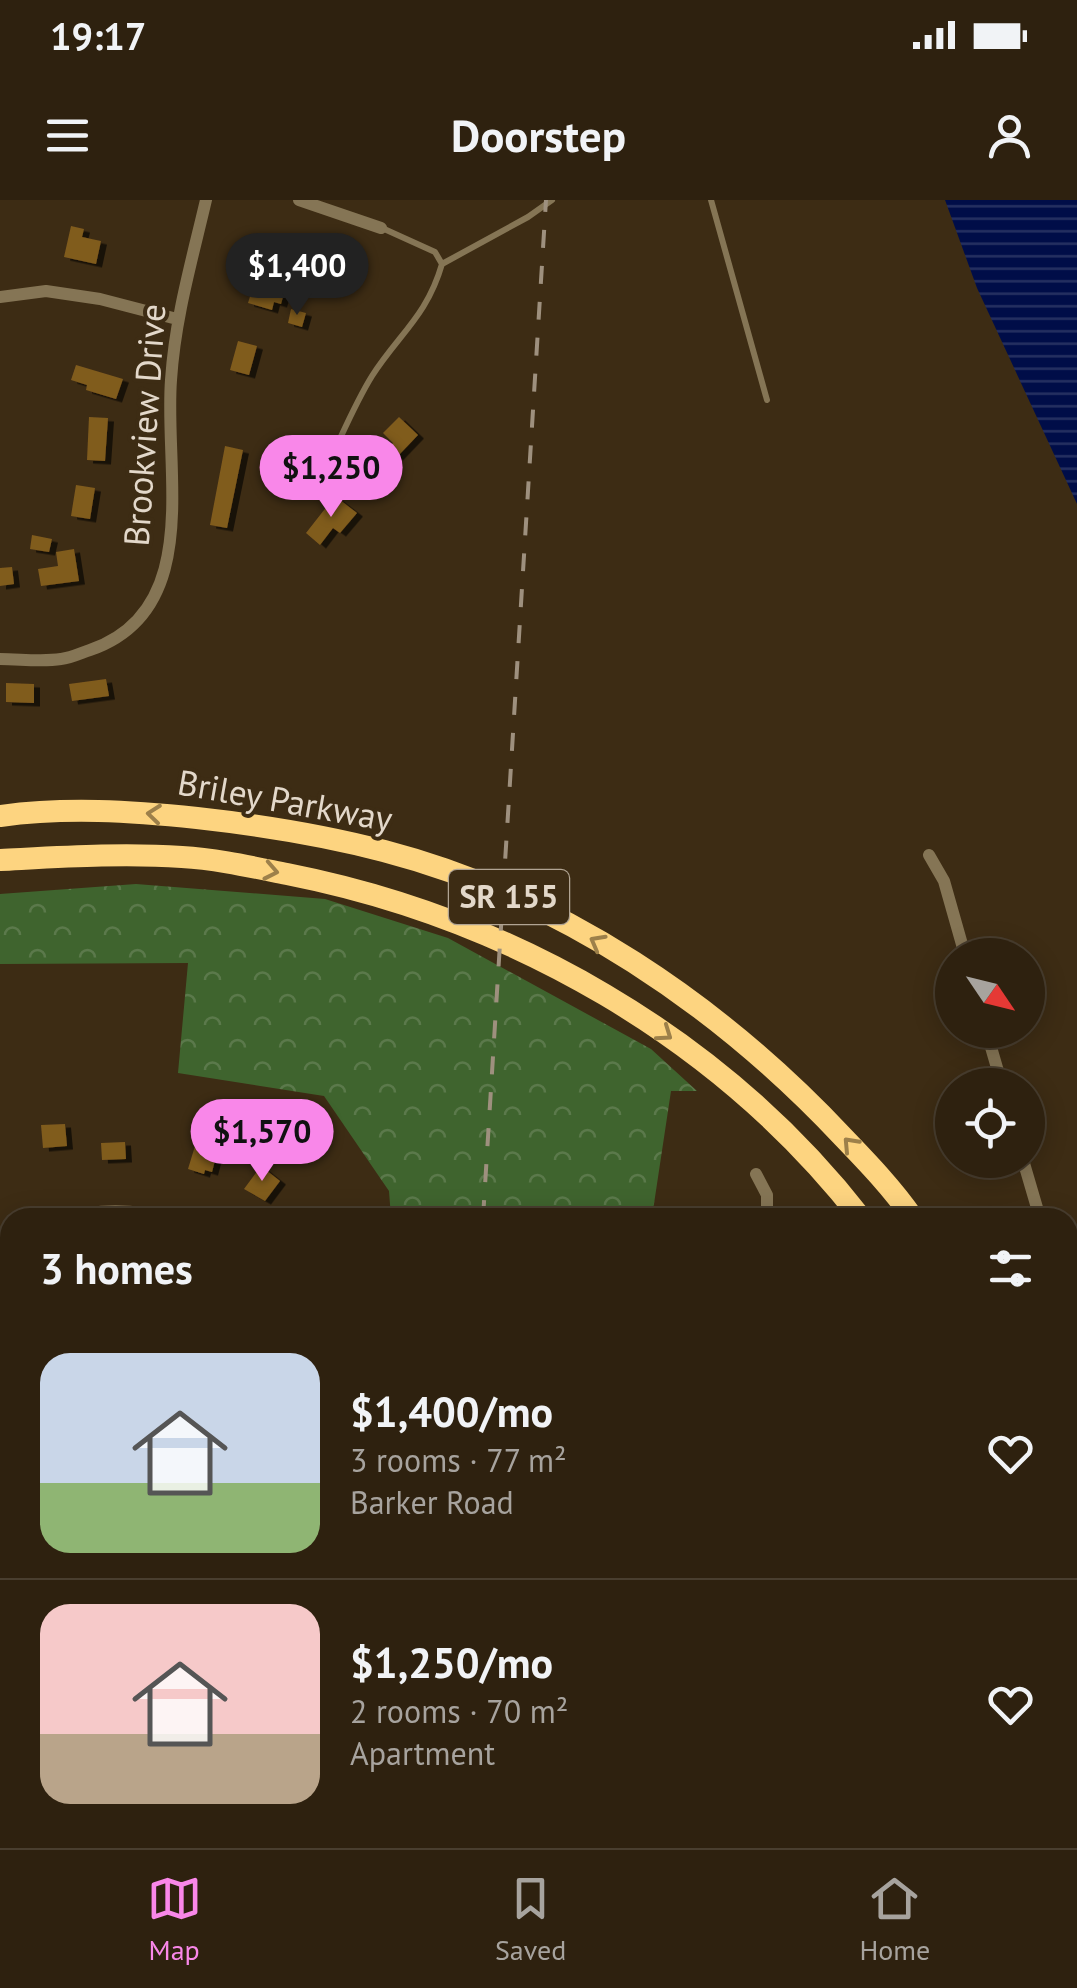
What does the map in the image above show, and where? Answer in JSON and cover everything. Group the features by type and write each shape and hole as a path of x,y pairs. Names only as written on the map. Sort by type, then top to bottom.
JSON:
{"highway":[{"name":"Briley Parkway","path":"0,816 116,810 290,831 387,852 526,904 662,979 730,1030 798,1089 906,1208"},
{"name":"Briley Parkway","path":"0,860 107,855 184,857 246,866 397,899 474,928 548,962 623,1006 701,1060 771,1119 853,1208"}],"street":[{"name":"Brookview Drive","path":"0,659 63,659 106,644 138,624 158,591 172,541 170,383 177,318 206,200"},
{"path":"298,200 381,228"},
{"path":"0,297 46,291 100,299 177,318"},
{"path":"928,854 944,881 960,938"},
{"path":"756,1174 767,1195 767,1208"},
{"path":"1028,1178 1037,1208"}],"lane":[{"path":"326,468 372,376 420,316 442,264 528,218 552,200"},
{"path":"711,200 768,400"},
{"path":"381,228 435,252 442,264"}],"green space":[{"path":"136,884 325,899 448,938 651,1049 697,1091 671,1091 653,1208 390,1208 389,1191 324,1096 178,1073 188,963 0,964 0,894"}],"shaded area":[{"path":"945,200 1077,200 1077,504 977,288"}],"building":[{"path":"71,226 84,229 82,237 101,241 96,264 64,257"},
{"path":"259,267 274,271 272,279 287,283 281,304 274,302 272,310 248,303"},
{"path":"291,309 306,313 302,327 288,323"},
{"path":"238,341 257,346 249,375 230,370"},
{"path":"76,365 123,379 116,399 86,390 87,385 71,380"},
{"path":"89,417 108,418 105,461 87,460"},
{"path":"399,417 418,435 397,457 388,448 393,443 383,433"},
{"path":"225,446 243,450 227,528 210,525"},
{"path":"76,485 95,488 90,519 71,516"},
{"path":"335,496 357,513 340,533 333,528 320,545 306,533"},
{"path":"32,535 52,539 49,552 30,549"},
{"path":"74,549 79,581 41,586 38,569 58,566 56,552"},
{"path":"12,567 14,584 0,586 0,568"},
{"path":"106,679 109,696 72,701 69,684"},
{"path":"6,683 34,684 34,703 6,702"},
{"path":"65,1124 67,1146 43,1148 41,1125"},
{"path":"125,1142 126,1159 102,1160 101,1143"},
{"path":"195,1146 217,1153 212,1172 188,1169"},
{"path":"261,1166 280,1181 265,1201 244,1189"}],"railway":[{"path":"484,1208 546,200"}]}
